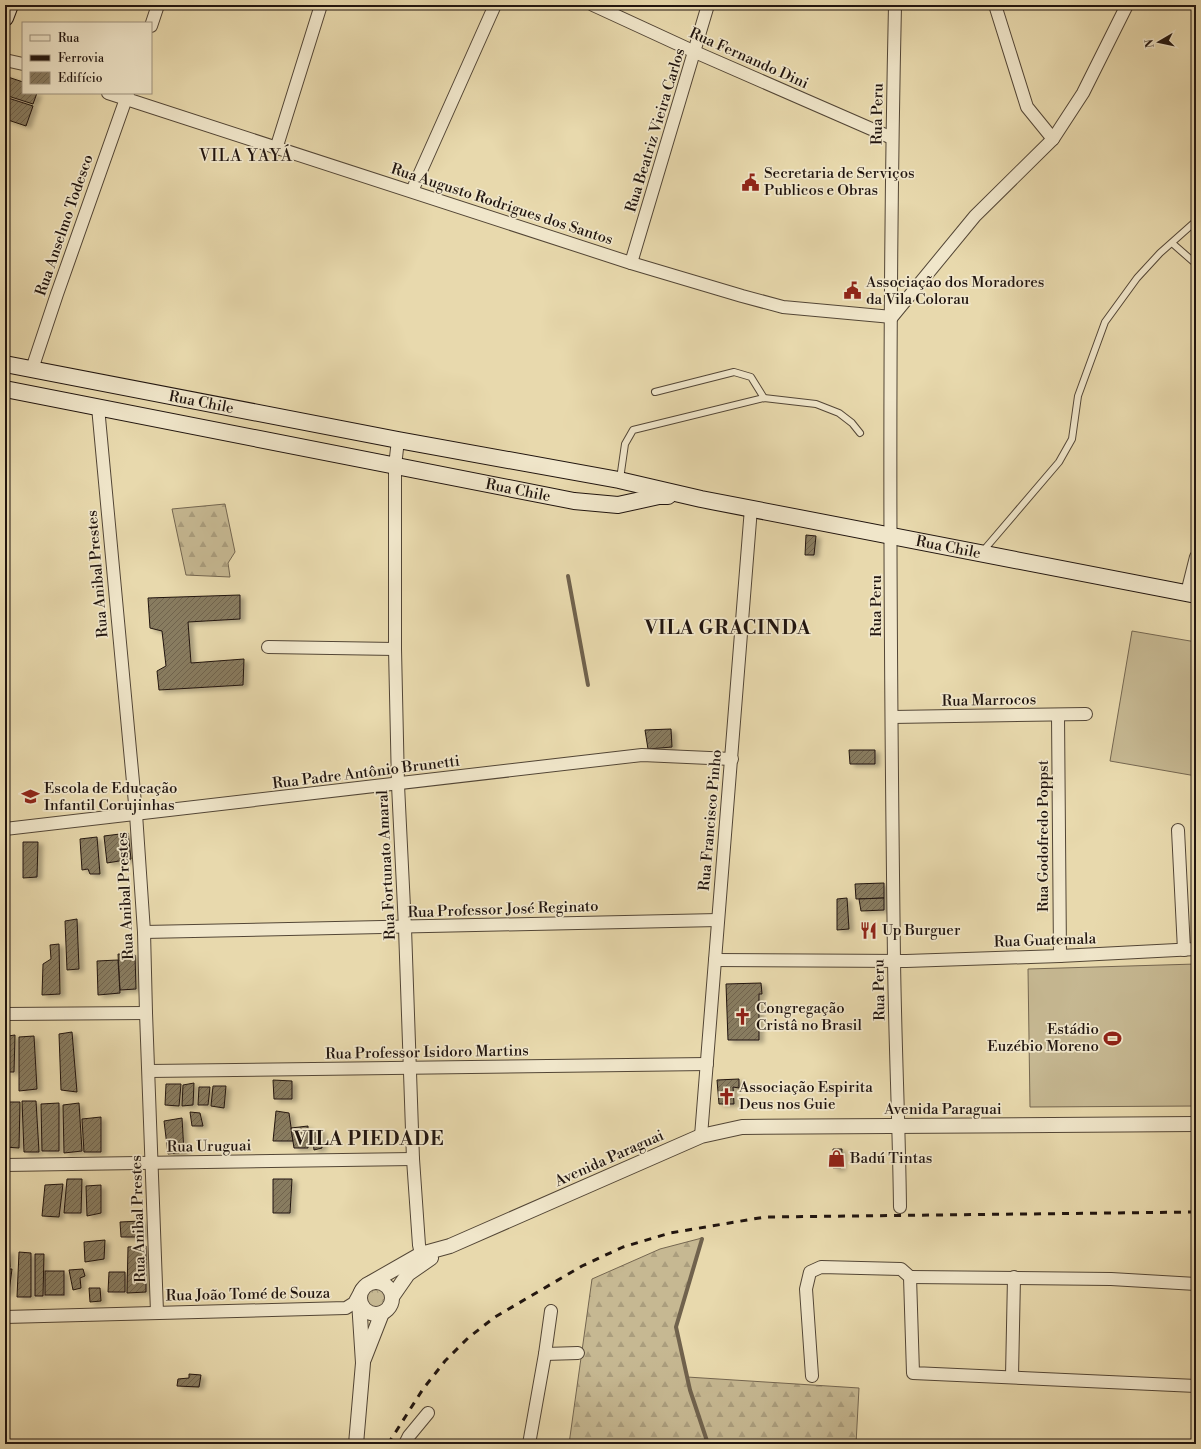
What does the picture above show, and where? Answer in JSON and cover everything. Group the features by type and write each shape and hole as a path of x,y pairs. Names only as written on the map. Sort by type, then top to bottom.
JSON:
{"main road":[{"path":"5,18 10,5"},
{"name":"Rua Chile","path":"5,364 398,440 619,480 701,499 1191,594"},
{"name":"Rua Chile","path":"5,389 574,501 618,505 659,496 701,499"},
{"path":"618,505 627,497 628,490 624,483 619,480"}],"street":[{"path":"152,23 158,5"},
{"path":"276,149 321,5"},
{"path":"412,191 495,5"},
{"name":"Rua Fernando Dini","path":"593,5 695,52 892,138"},
{"name":"Rua Beatriz Vieira Carlos","path":"631,263 708,5"},
{"name":"Rua Peru","path":"895,5 892,138 892,717 894,961 900,1207"},
{"path":"995,5 1027,107 1053,139"},
{"path":"892,317 975,216 1053,139 1083,93 1127,5"},
{"path":"5,54 21,63"},
{"path":"5,60 21,63"},
{"name":"Rua Augusto Rodrigues dos Santos","path":"114,94 127,96 276,149 412,191 631,263 783,307 892,317"},
{"name":"Rua Anselmo Todesco","path":"32,369 127,96"},
{"name":"Rua Anibal Prestes","path":"98,407 136,814 144,932 157,1312"},
{"path":"395,466 398,440"},
{"name":"Rua Fortunato Amaral","path":"395,466 395,649 398,785 405,928 413,1159 419,1245 424,1258"},
{"name":"Rua Francisco Pinho","path":"701,1136 751,508"},
{"path":"1191,594 1196,557"},
{"path":"268,646 395,649"},
{"name":"Rua Marrocos","path":"892,717 1086,714"},
{"name":"Rua Godofredo Poppst","path":"1058,715 1060,956"},
{"name":"Rua Padre Antônio Brunetti","path":"5,829 398,785 642,755 732,759"},
{"path":"1178,830 1190,949"},
{"name":"Rua Professor José Reginato","path":"144,932 405,928 635,920 718,920"},
{"name":"Rua Guatemala","path":"715,960 894,961 1060,956 1190,949"},
{"path":"5,1014 146,1013"},
{"name":"Rua Professor Isidoro Martins","path":"149,1071 707,1064"},
{"name":"Avenida Paraguai","path":"363,1292 424,1258 450,1246 701,1136 742,1128 1196,1124"},
{"name":"Rua Uruguai","path":"5,1165 413,1159"},
{"name":"Avenida Paraguai","path":"362,1364 382,1314 390,1307 392,1297 408,1274 424,1258"},
{"path":"812,1376 806,1289 810,1272 821,1267 901,1269 910,1277 1111,1279 1196,1284"},
{"path":"910,1277 913,1373 1012,1376 1196,1386"},
{"path":"1012,1376 1014,1277"},
{"path":"363,1292 377,1282 386,1285 392,1297"},
{"path":"363,1292 364,1310 372,1315 382,1314"},
{"path":"356,1444 362,1364 363,1292"},
{"name":"Rua João Tomé de Souza","path":"5,1316 346,1308 352,1305 363,1292"},
{"path":"529,1444 551,1311"},
{"path":"545,1354 578,1353"},
{"path":"405,1444 408,1436 428,1413"}],"lane":[{"path":"980,554 1059,462 1072,439 1078,396 1105,322 1137,278 1160,253 1196,221"},
{"path":"1172,243 1196,264"},
{"path":"655,392 734,372 751,377 764,398"},
{"path":"619,480 625,444 633,430 764,398 816,404 839,413 852,423 860,433"}],"green space":[{"path":"225,504 235,552 228,563 230,577 186,575 172,509"},
{"path":"1132,631 1196,642 1196,776 1110,761"},
{"name":"Estádio Euzébio Moreno","path":"1196,964 1196,1106 1030,1107 1028,969"},
{"path":"702,1238 676,1327 687,1377 859,1388 856,1444 569,1444 592,1279 660,1249"},
{"path":"375,1287 383,1290 386,1298 383,1306 375,1309 367,1306 364,1298 367,1290"}],"building":[{"path":"5,76 22,82 22,94 37,94 33,104 5,95"},
{"path":"5,97 33,106 26,126 5,119"},
{"path":"806,535 816,536 814,555 805,555"},
{"path":"240,595 240,619 188,622 191,663 244,659 243,685 159,690 157,671 166,666 162,631 150,628 148,598"},
{"path":"671,729 672,747 648,749 645,730"},
{"path":"849,750 875,750 875,764 850,764"},
{"path":"128,833 131,859 107,863 104,836"},
{"path":"97,837 100,874 90,874 88,869 82,870 80,839"},
{"path":"23,842 38,842 37,877 23,878"},
{"path":"884,883 884,898 856,899 855,884"},
{"path":"847,898 849,929 837,930 837,899"},
{"path":"884,898 884,910 861,911 859,899"},
{"path":"77,919 79,969 67,970 65,921"},
{"path":"59,944 60,994 42,995 43,964 51,959 50,945"},
{"path":"118,954 135,955 136,989 120,990"},
{"path":"118,960 120,993 98,995 97,961"},
{"name":"Congregação Cristâ no Brasil","path":"761,983 762,994 759,994 759,1040 728,1040 726,984"},
{"path":"72,1032 77,1092 61,1090 59,1034"},
{"path":"15,1035 14,1072 8,1072 8,1036"},
{"path":"34,1036 37,1089 19,1091 19,1037"},
{"name":"Associação Espirita Deus nos Guie","path":"739,1079 739,1088 733,1087 734,1104 719,1104 717,1080"},
{"path":"273,1080 292,1081 292,1099 274,1099"},
{"path":"194,1083 193,1105 182,1106 183,1085"},
{"path":"166,1084 181,1084 179,1106 165,1105"},
{"path":"213,1086 226,1086 224,1108 211,1106"},
{"path":"199,1087 210,1087 208,1105 198,1105"},
{"path":"22,1101 36,1101 39,1152 24,1152"},
{"path":"5,1102 20,1102 19,1148 5,1147"},
{"path":"59,1103 59,1151 42,1151 41,1104"},
{"path":"79,1103 82,1151 64,1153 63,1105"},
{"path":"276,1111 289,1113 293,1141 273,1141"},
{"path":"190,1112 200,1113 203,1126 192,1126"},
{"path":"101,1117 101,1152 84,1152 82,1119"},
{"path":"182,1118 184,1152 168,1154 164,1121"},
{"path":"308,1126 308,1148 294,1148 291,1128"},
{"path":"312,1130 321,1130 322,1148 314,1150"},
{"name":"Badú Tintas","path":"833,1149 842,1149 841,1168 833,1168"},
{"path":"67,1179 82,1179 81,1213 64,1213"},
{"path":"273,1179 292,1179 290,1213 273,1213"},
{"path":"63,1184 59,1217 42,1216 45,1185"},
{"path":"101,1185 101,1213 87,1216 86,1186"},
{"path":"142,1221 143,1237 121,1237 120,1222"},
{"path":"105,1240 104,1259 85,1262 84,1242"},
{"path":"146,1246 146,1292 127,1293 128,1247"},
{"path":"9,1251 10,1267 5,1267 5,1252"},
{"path":"19,1252 31,1253 31,1297 17,1297"},
{"path":"35,1254 44,1254 43,1296 35,1296"},
{"path":"5,1269 12,1269 9,1292 5,1293"},
{"path":"83,1269 85,1276 80,1278 81,1288 73,1290 69,1270"},
{"path":"45,1271 64,1271 64,1295 45,1295"},
{"path":"109,1272 125,1272 125,1292 108,1292"},
{"path":"89,1288 100,1288 101,1301 90,1302"},
{"path":"189,1374 201,1375 199,1387 177,1386 178,1379 189,1378"}],"waterway":[{"path":"568,576 588,685"},
{"path":"702,1239 676,1327 690,1390 708,1444"}],"railway":[{"path":"388,1444 423,1389 445,1361 468,1338 495,1317 582,1266 623,1247 670,1233 765,1217 1196,1212"}],"place":[{"name":"Secretaria de Serviços Publicos e Obras","path":"751,182"},
{"name":"Associação dos Moradores da Vila Colorau","path":"853,291"},
{"name":"Escola de Educação Infantil Corujinhas","path":"31,797"},
{"name":"Up Burguer","path":"869,930"},
{"name":"Congregação Cristâ no Brasil","path":"743,1017"},
{"name":"Estádio Euzébio Moreno","path":"1112,1038"},
{"name":"Associação Espirita Deus nos Guie","path":"726,1096"},
{"name":"Badú Tintas","path":"837,1158"}],"district":[{"name":"VILA YAYÁ","path":"246,155"},
{"name":"VILA GRACINDA","path":"728,627"},
{"name":"VILA PIEDADE","path":"369,1138"}]}
